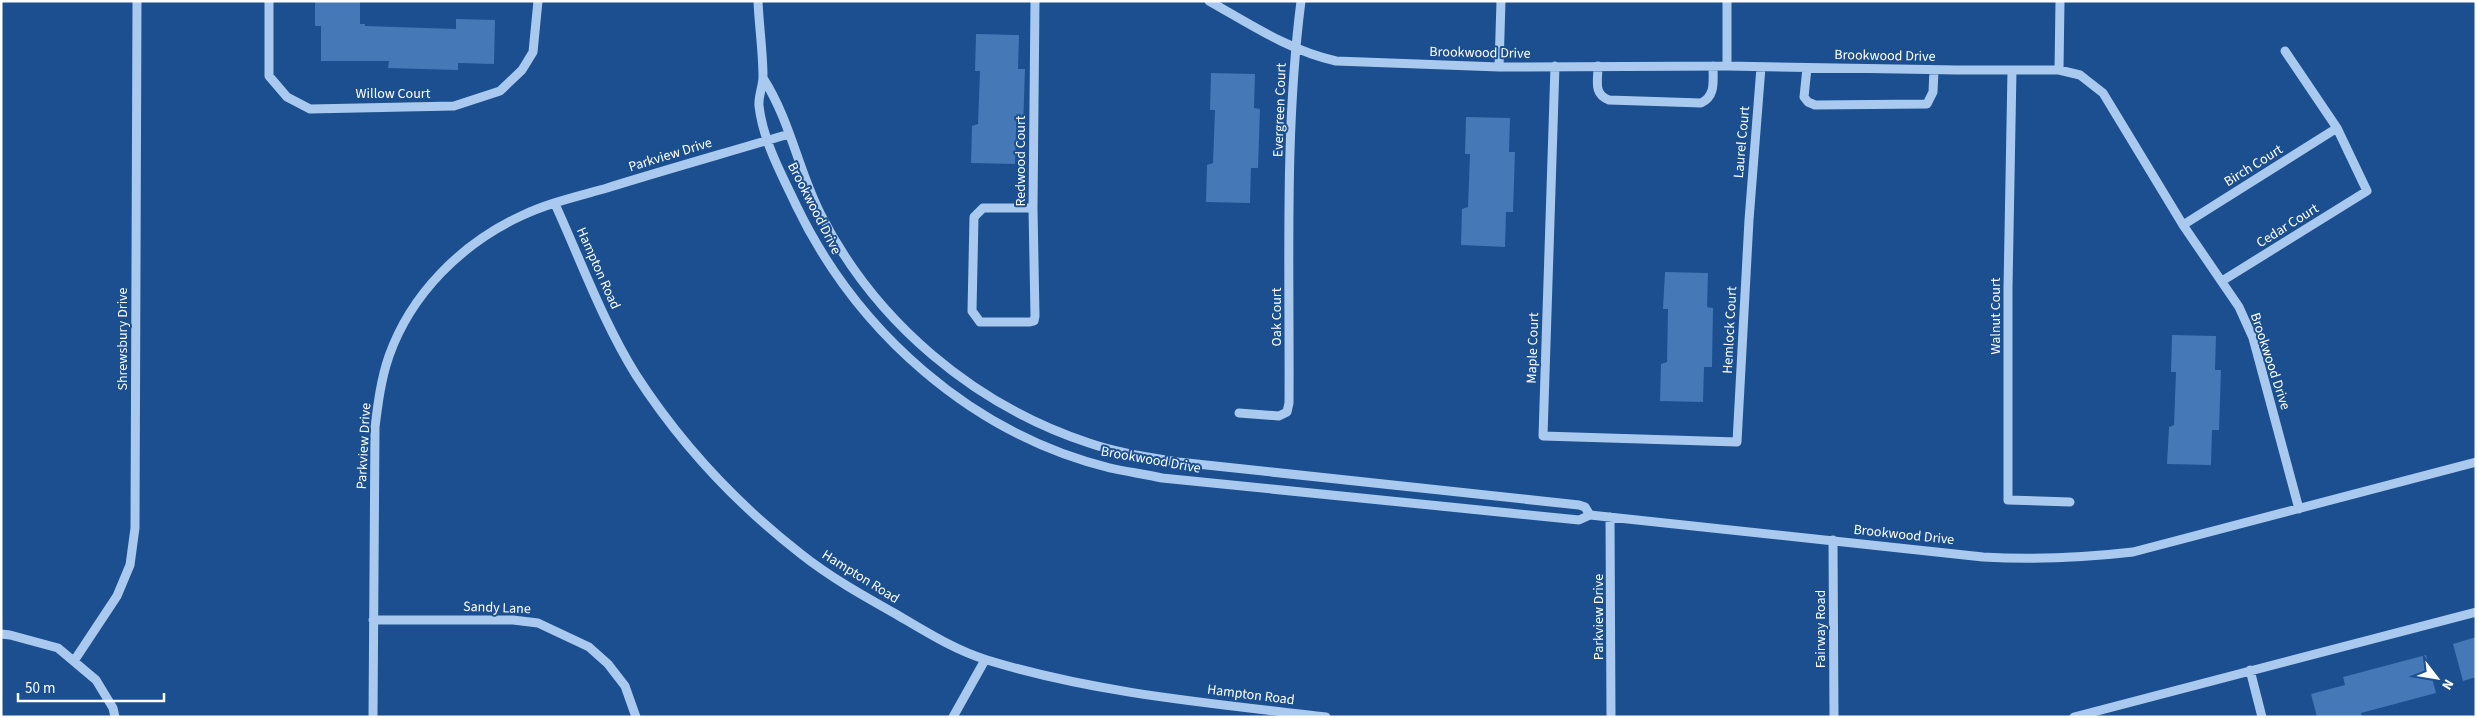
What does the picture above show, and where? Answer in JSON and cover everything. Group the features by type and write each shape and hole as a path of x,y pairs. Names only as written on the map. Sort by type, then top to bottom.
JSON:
{"street":[{"name":"Shrewsbury Drive","path":"74,661 117,596 130,565 135,528 138,1"},
{"name":"Willow Court","path":"269,1 269,76 287,97 310,109 454,106 500,91 522,70 533,52 538,1"},
{"name":"Brookwood Drive","path":"758,1 763,78 759,105 769,140 778,167 807,228 826,262 858,305 890,340 920,368 952,393 992,419 1037,442 1110,468 1162,478 1579,520 1590,515 1610,516 1983,557 2040,560 2084,558 2133,552 2476,462"},
{"name":"Redwood Court","path":"1033,208 983,208 974,217 972,311 980,322 1034,321 1035,1"},
{"name":"Brookwood Drive","path":"1209,1 1295,48 1314,56 1336,61 1499,67 1728,66 1934,70 2059,70 2080,75 2102,93 2183,225 2239,307 2253,338 2299,509"},
{"name":"Evergreen Court","path":"1291,172 1295,48 1301,1"},
{"path":"1499,67 1501,1"},
{"path":"1727,1 1728,66"},
{"path":"2059,70 2060,1"},
{"path":"2285,51 2336,128"},
{"name":"Maple Court","path":"1555,66 1543,436 1737,442"},
{"path":"1598,66 1597,91 1601,97 1609,100 1701,103 1708,100 1712,93 1713,66"},
{"name":"Laurel Court","path":"1749,220 1761,67"},
{"path":"1807,68 1804,98 1815,105 1927,104 1933,92 1934,70"},
{"name":"Walnut Court","path":"2012,70 2008,288 2008,500 2070,502"},
{"name":"Brookwood Drive","path":"763,78 774,95 819,211 854,270 882,305 917,342 968,383 1008,408 1051,429 1124,453 1178,462 1579,505 1585,507 1590,515"},
{"name":"Cedar Court","path":"2222,281 2367,191 2336,128"},
{"name":"Birch Court","path":"2183,225 2336,128"},
{"name":"Parkview Drive","path":"373,717 375,427 380,385 389,355 418,299 448,264 465,250 520,216 708,156 789,134"},
{"name":"Oak Court","path":"1239,413 1279,416 1287,412 1289,403 1291,172"},
{"name":"Hampton Road","path":"555,204 589,284 635,373 700,458 728,489 766,525 802,555 839,581 924,631 985,660 1071,682 1133,694 1326,717"},
{"name":"Hemlock Court","path":"1737,442 1749,220"},
{"name":"Parkview Drive","path":"1610,516 1611,717"},
{"name":"Fairway Road","path":"1834,540 1834,717"},
{"path":"2074,717 2476,612"},
{"name":"Sandy Lane","path":"374,620 538,623 589,647 608,664 625,686 636,717"},
{"path":"1,634 58,648 96,680 113,708 115,717"},
{"path":"953,717 985,660"},
{"path":"2250,670 2262,717"}],"building":[{"path":"315,1 360,1 360,24 365,24 365,26 456,29 456,19 495,20 494,64 458,63 458,70 388,68 389,61 321,61 321,26 315,26"},
{"path":"976,34 1019,35 1018,69 1025,69 1023,129 1016,129 1015,164 971,163 972,126 978,124 980,71 975,71"},
{"path":"1211,73 1255,74 1254,108 1260,109 1258,168 1251,168 1250,203 1206,202 1207,165 1213,163 1215,110 1210,110"},
{"path":"1466,117 1510,118 1509,152 1515,152 1513,212 1506,212 1505,247 1461,245 1462,209 1468,207 1470,154 1465,154"},
{"path":"1665,272 1708,273 1707,307 1713,308 1712,367 1704,367 1703,402 1660,401 1661,364 1667,362 1668,309 1663,309"},
{"path":"2172,335 2216,336 2215,370 2221,370 2219,430 2212,430 2211,465 2167,464 2169,427 2174,425 2176,372 2171,372"},
{"path":"2476,637 2476,677 2463,681 2453,644"},
{"path":"2426,655 2436,693 2361,713 2362,717 2317,717 2311,694 2345,685 2343,677"}]}
